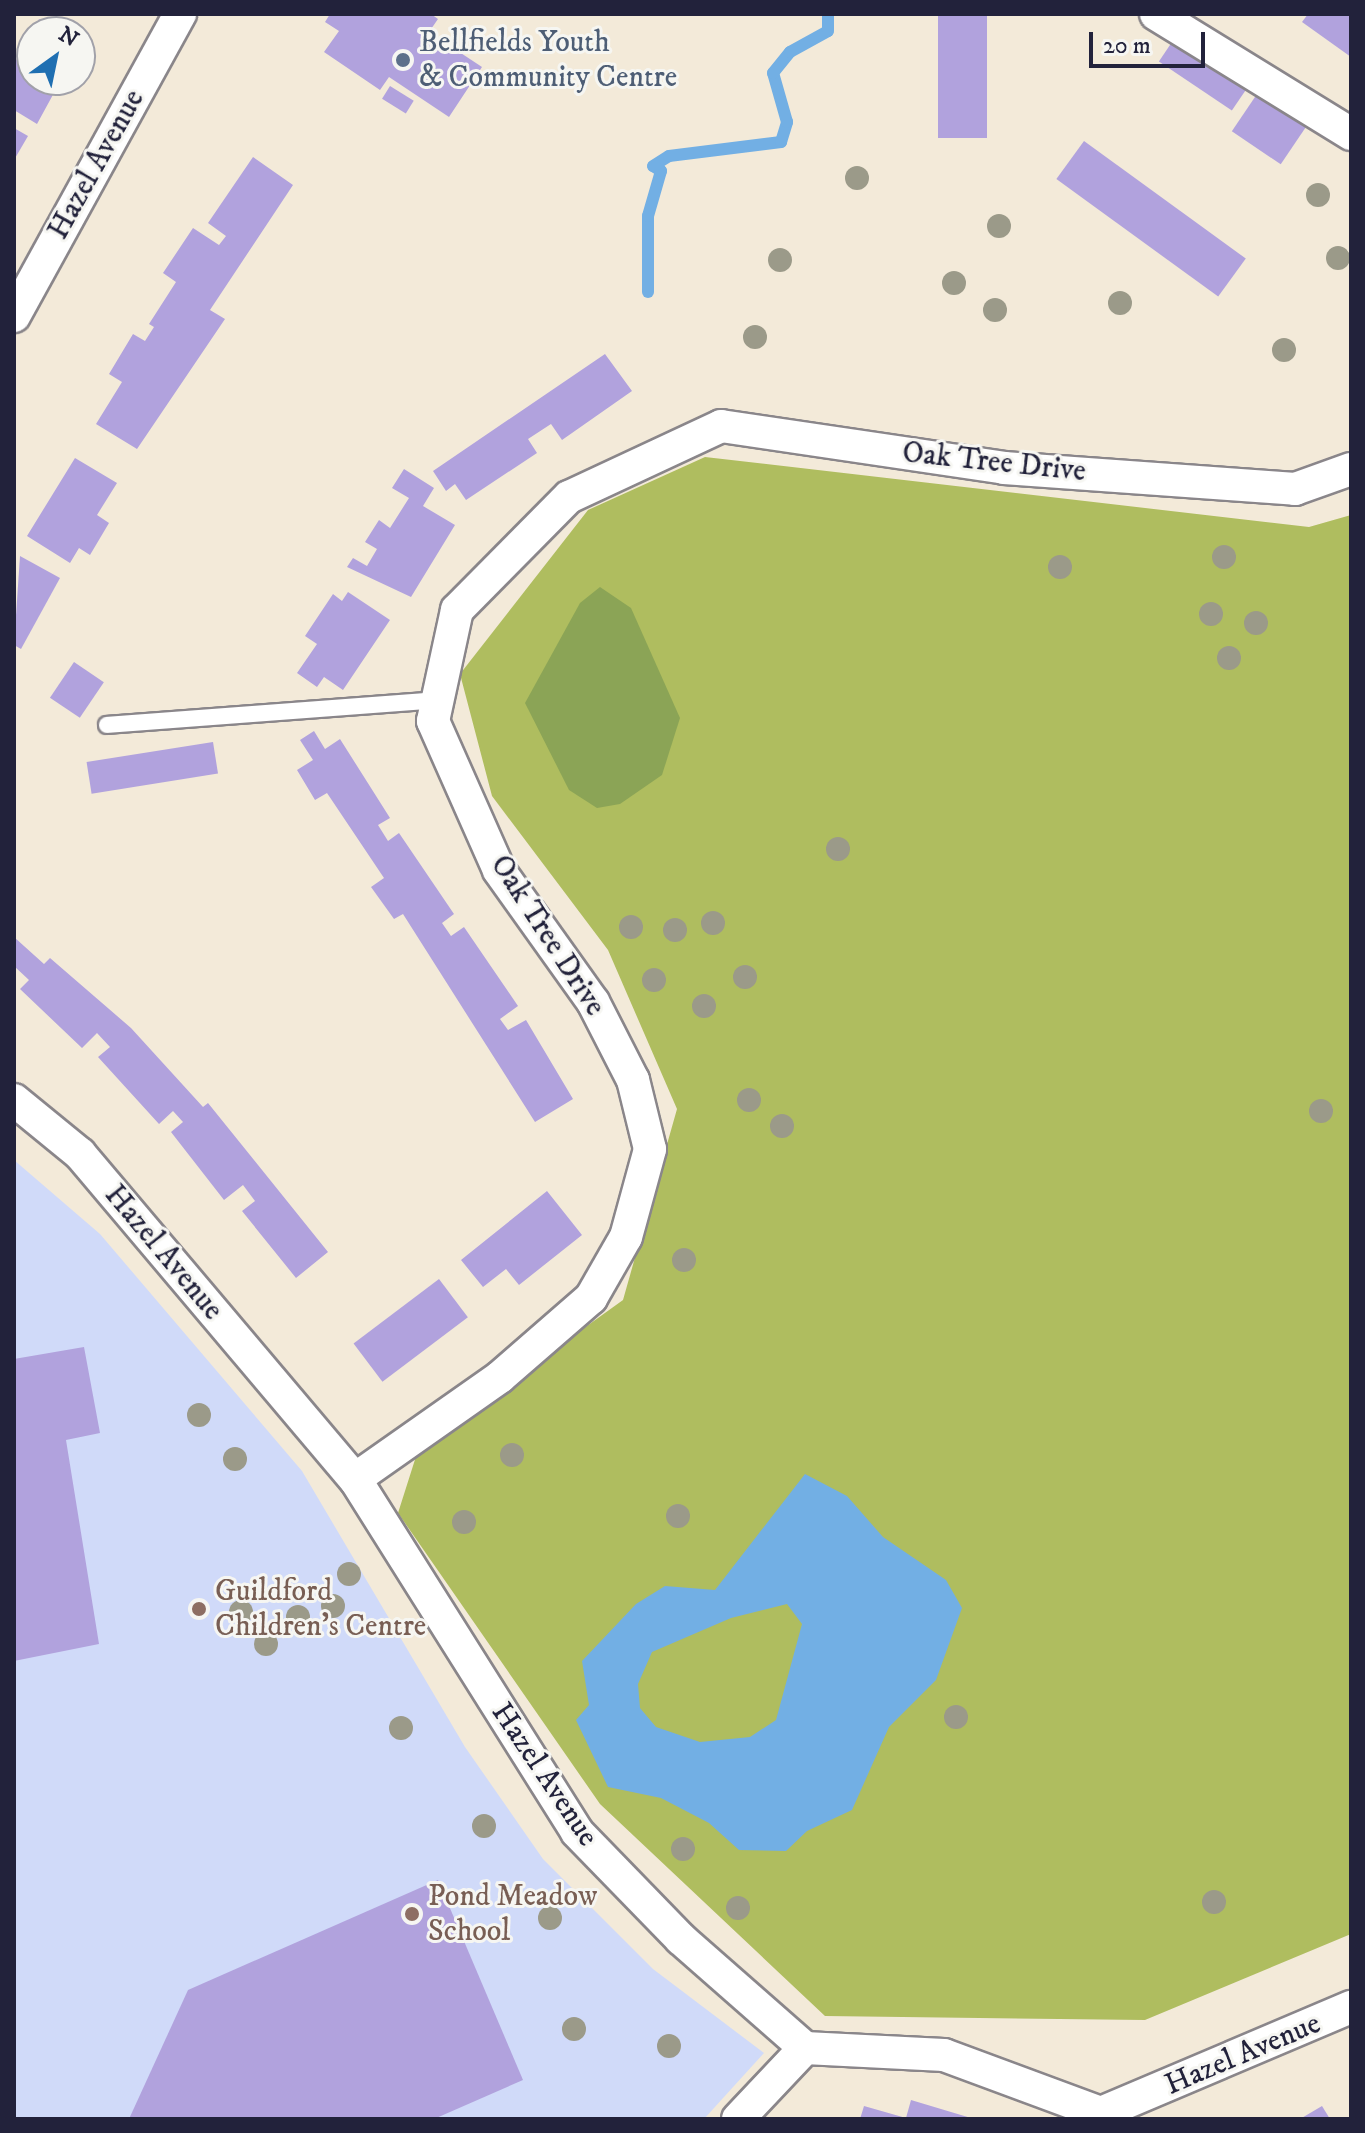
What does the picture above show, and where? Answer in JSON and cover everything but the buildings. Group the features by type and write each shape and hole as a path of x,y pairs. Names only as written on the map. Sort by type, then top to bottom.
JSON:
{"street":[{"name":"Hazel Avenue","path":"14,316 180,14"},
{"path":"1156,14 1351,134"},
{"name":"Oak Tree Drive","path":"355,1479 500,1377 591,1298 626,1237 650,1149 633,1080 593,1002 499,870 433,721 457,610 569,497 721,426 1004,468 1295,489 1351,469"},
{"name":"Hazel Avenue","path":"14,1100 80,1154 355,1479 577,1832 681,1939 805,2048 944,2055 1102,2116 1351,2007"},
{"path":"738,2119 805,2048"}],"lane":[{"path":"107,725 438,700"}],"shaded area":[{"path":"14,1160 100,1234 302,1471 465,1747 543,1859 653,1969 764,2053 704,2119 14,2119"}],"green space":[{"path":"705,457 1309,527 1351,515 1351,1934 1145,2020 825,2016 600,1804 398,1513 419,1447 623,1300 677,1109 608,950 492,796 460,674 588,510"},
{"path":"600,587 631,608 680,718 662,775 620,804 597,808 569,790 525,703 580,603"}],"water":[{"path":"805,1474 847,1496 883,1537 946,1580 962,1608 936,1680 889,1727 852,1810 807,1831 786,1851 739,1850 709,1823 661,1798 608,1787 576,1720 589,1705 582,1661 636,1604 665,1586 715,1590","holes":["787,1604 802,1624 776,1720 750,1737 700,1742 656,1727 640,1708 638,1684 652,1652 731,1618"]}],"waterway":[{"path":"648,292 648,216 661,171 653,166 669,156 781,142 787,122 773,73 790,52 828,31 828,14"}],"place":[{"name":"Bellfields Youth & Community Centre","path":"403,60"},
{"name":"Guildford Children's Centre","path":"199,1609"},
{"name":"Pond Meadow School","path":"412,1914"}]}
